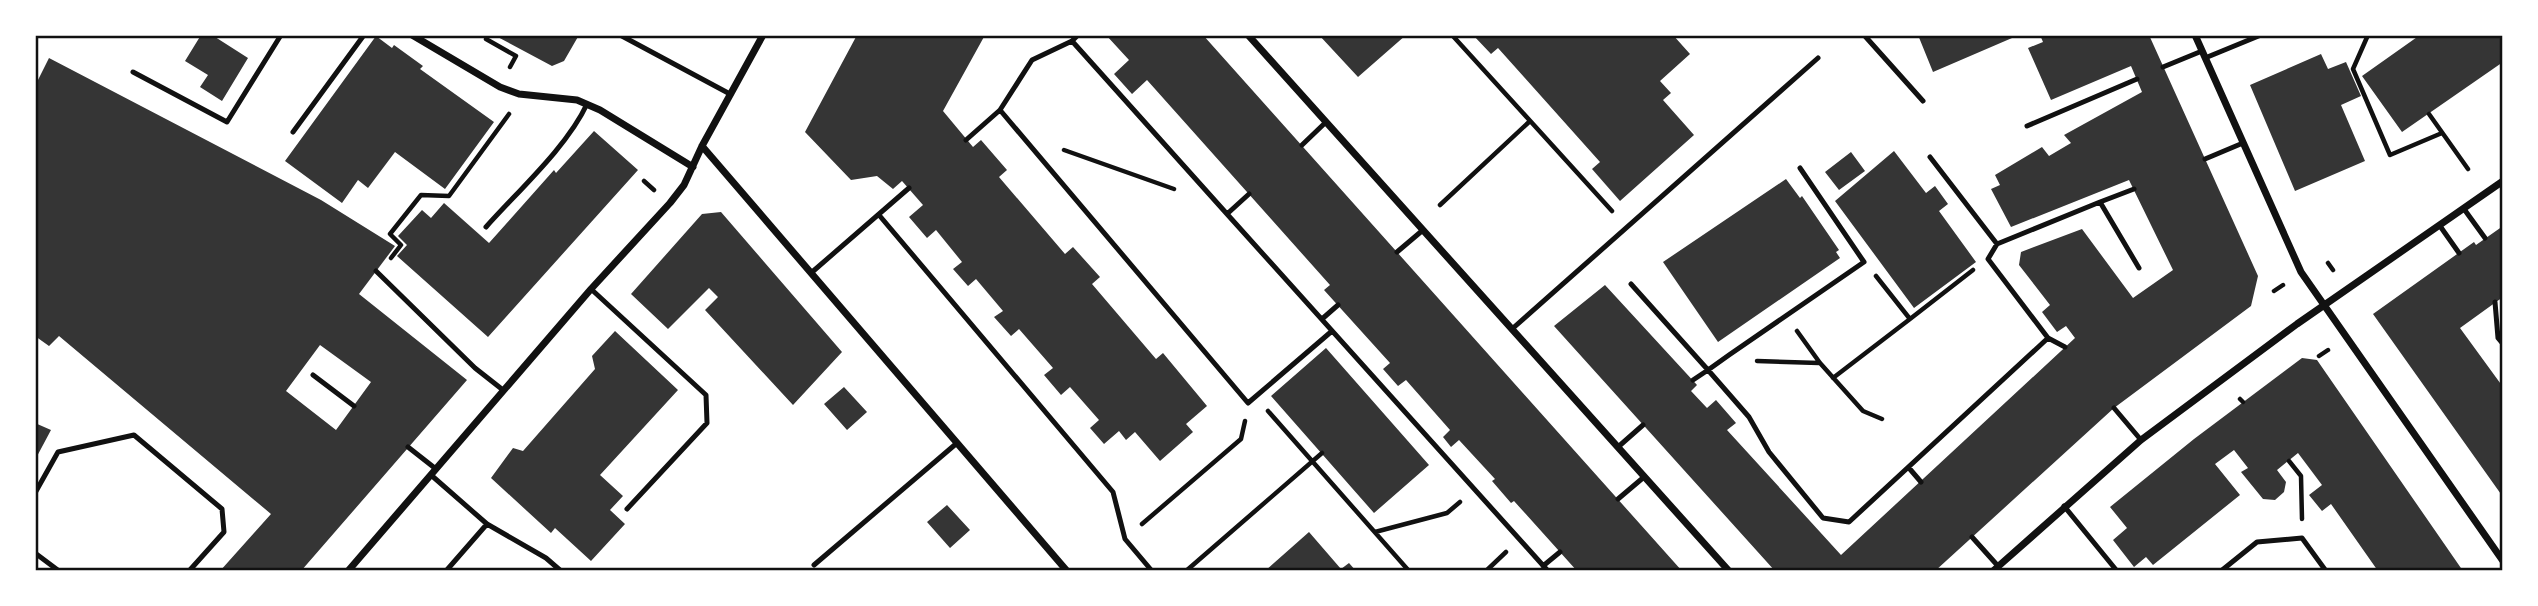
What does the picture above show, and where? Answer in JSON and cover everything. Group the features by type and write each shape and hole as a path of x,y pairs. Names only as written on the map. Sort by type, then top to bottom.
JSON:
{"street":[{"path":"412,35 500,87 519,94 577,100 587,104 669,150 693,167"},
{"path":"348,571 591,289 670,203 693,167 763,35"},
{"path":"1248,35 1729,571"},
{"path":"2194,35 2301,272 2503,561"},
{"path":"702,146 1067,571"},
{"path":"1995,568 2141,440 2324,306 2503,181"}],"lane":[{"path":"133,72 227,122 281,35"},
{"path":"293,132 364,35"},
{"path":"620,35 730,94"},
{"path":"966,139 1000,110 1032,60 1072,41 1078,35"},
{"path":"1864,35 1923,101"},
{"path":"2163,67 2261,35"},
{"path":"1072,41 1546,569 1560,552"},
{"path":"1512,329 1818,58"},
{"path":"2027,125 2137,79"},
{"path":"486,227 574,127 587,104"},
{"path":"1000,110 1248,403 1332,331"},
{"path":"1302,145 1326,122"},
{"path":"2205,159 2243,144"},
{"path":"1930,157 1997,244"},
{"path":"1693,380 1864,262 1800,168"},
{"path":"811,273 909,188"},
{"path":"2065,347 2049,338 1988,258 1997,244 2134,188"},
{"path":"1227,214 1249,194"},
{"path":"2100,202 2139,268"},
{"path":"2464,209 2486,238"},
{"path":"879,215 1113,492 1125,539 1152,571"},
{"path":"2440,226 2459,253"},
{"path":"1397,252 1423,230"},
{"path":"376,271 475,368 503,390"},
{"path":"1631,284 1749,417 1769,452 1823,518 1849,522 2049,338"},
{"path":"591,289 706,395 707,423 627,509"},
{"path":"2495,302 2498,338 2503,344"},
{"path":"1322,319 1338,305"},
{"path":"313,375 354,406"},
{"path":"2114,408 2141,440"},
{"path":"1618,447 1643,425"},
{"path":"35,493 58,452 134,435 222,509 224,532 189,571"},
{"path":"814,565 957,443"},
{"path":"408,447 487,524 546,558 561,571"},
{"path":"1909,468 1921,482"},
{"path":"1618,499 1644,477"},
{"path":"2064,506 2117,571"},
{"path":"446,571 487,524"},
{"path":"1972,537 1995,568"},
{"path":"2221,571 2257,542 2302,538 2326,571"},
{"path":"35,552 59,571"}],"path":[{"path":"1452,35 1627,228"},
{"path":"2368,35 2353,69 2390,155 2442,133"},
{"path":"486,39 516,56 509,68"},
{"path":"394,260 390,257 401,245 390,234 421,195 449,196 509,113"},
{"path":"2429,114 2468,169"},
{"path":"1440,205 1529,122"},
{"path":"1060,149 1186,193 1209,194"},
{"path":"1833,378 1988,258"},
{"path":"1864,262 1910,319"},
{"path":"2328,263 2333,270"},
{"path":"1785,316 1820,363 1863,411 1882,419"},
{"path":"2319,356 2332,348"},
{"path":"1722,360 1820,363"},
{"path":"1256,397 1409,571"},
{"path":"1125,539 1241,439 1248,403"},
{"path":"1186,571 1322,453"},
{"path":"2289,461 2301,476 2302,538"},
{"path":"1375,532 1447,513 1474,489"}],"building":[{"path":"201,35 212,35 248,58 222,101 200,87 208,75 185,61"},
{"path":"494,35 579,35 564,61 552,66"},
{"path":"857,35 985,35 943,111 973,147 981,140 1007,170 999,177 1065,254 1073,247 1100,277 1092,284 1156,359 1163,353 1207,406 1186,424 1193,432 1160,461 1135,432 1126,440 1119,431 1104,444 1090,428 1099,420 1070,387 1061,395 1044,375 1053,368 1019,329 1011,336 994,317 1003,311 976,279 968,286 953,269 962,262 936,230 927,238 909,217 923,205 902,181 893,189 877,176 851,180 805,132"},
{"path":"1106,35 1203,35 1682,571 1577,571 1514,501 1511,503 1492,481 1495,479 1459,440 1451,447 1443,437 1450,430 1406,380 1398,386 1383,369 1390,363 1324,290 1330,285 1147,80 1132,94 1114,74 1129,60"},
{"path":"1319,35 1406,35 1358,77"},
{"path":"1473,35 1673,35 1690,54 1660,81 1671,93 1663,100 1694,135 1620,201 1592,169 1600,162 1498,48 1491,54"},
{"path":"1918,35 2019,35 1933,72"},
{"path":"2040,35 2149,35 2258,276 2251,306 2114,408 1935,571 1775,571 1554,326 1605,285 1697,385 1691,391 1707,408 1716,400 1736,423 1727,430 1841,555 2075,338 2066,326 2057,332 2042,312 2050,305 2019,265 2021,252 2082,229 2133,298 2173,270 2129,180 2011,227 1991,189 2000,185 1995,175 2042,147 2049,156 2071,143 2064,135 2142,92 2131,66 2051,100 2028,48 2043,42"},
{"path":"2420,35 2503,35 2503,62 2402,132 2362,76"},
{"path":"376,36 423,66 420,69 494,122 445,189 395,152 368,188 358,180 342,203 285,161"},
{"path":"2321,54 2328,69 2346,62 2361,96 2341,105 2365,161 2295,191 2250,85"},
{"path":"49,58 321,200 395,246 359,294 467,380 301,571 220,571 271,514 59,336 49,346 35,336 35,86","holes":["320,345 371,382 336,430 286,391"]},
{"path":"594,131 638,170 488,337 397,256 407,245 398,236 422,210 431,218 444,203 489,243 554,170 556,173"},
{"path":"1894,151 1926,193 1935,186 1948,204 1939,211 1976,262 1914,308 1835,201"},
{"path":"1851,152 1865,171 1839,190 1825,172"},
{"path":"1786,179 1800,198 1802,196 1839,250 1836,252 1840,258 1718,342 1663,262"},
{"path":"721,212 842,352 793,405 705,310 718,297 709,288 668,329 631,294 702,214"},
{"path":"2503,226 2503,297 2460,328 2503,387 2503,497 2373,314 2474,242 2476,245"},
{"path":"615,331 678,390 600,475 623,496 610,510 625,524 591,561 555,528 551,533 491,478 513,448 523,451 595,369 592,356"},
{"path":"1326,348 1429,465 1374,513 1271,396"},
{"path":"2302,358 2317,360 2463,571 2378,571 2331,504 2322,511 2309,495 2322,485 2298,453 2277,470 2286,482 2284,492 2275,500 2263,499 2241,472 2248,468 2234,450 2215,464 2240,495 2153,565 2146,557 2134,567 2113,540 2127,528 2110,507 2194,439"},
{"path":"844,387 867,412 847,430 824,404"},
{"path":"35,423 51,430 35,460"},
{"path":"947,505 970,530 950,548 927,522"},
{"path":"1309,532 1341,569 1349,563 1356,571 1265,571"}]}
